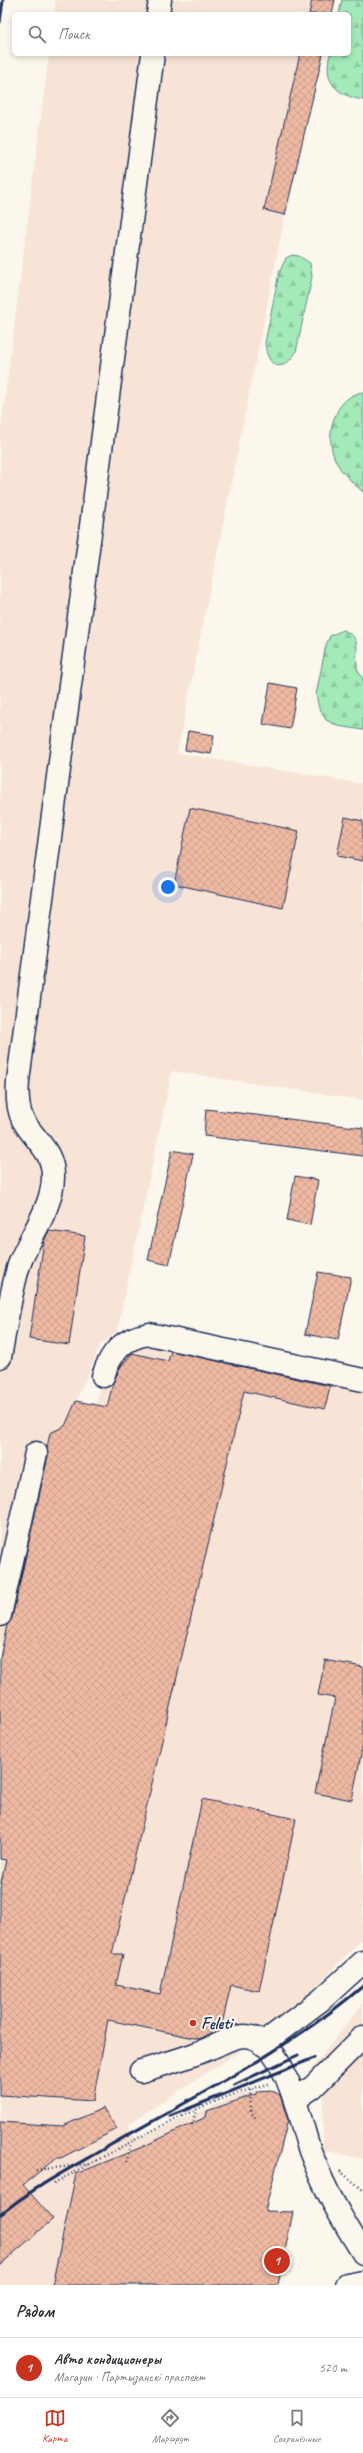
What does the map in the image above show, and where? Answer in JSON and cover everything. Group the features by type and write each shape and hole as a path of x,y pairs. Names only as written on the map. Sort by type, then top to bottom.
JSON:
{"street":[{"path":"158,12 160,0"},
{"path":"0,1356 13,1287 20,1265 52,1188 52,1165 48,1152 23,1119 19,1108 18,1081 153,56"},
{"path":"103,1376 114,1351 124,1342 136,1336 149,1334 363,1380"},
{"path":"0,1614 36,1453"},
{"path":"262,2044 321,2000 363,1962"},
{"path":"296,2099 313,2087 363,2036"},
{"path":"141,2071 209,2049 233,2038 252,2037 262,2044 280,2064 296,2099 309,2148 320,2175 334,2203 363,2253"},
{"path":"347,2285 363,2282"}],"path":[{"path":"54,2183 196,2111 250,2090 269,2084 296,2099"},
{"path":"250,2090 251,2112 256,2118"},
{"path":"192,2125 196,2111"},
{"path":"126,2162 130,2144"},
{"path":"36,2170 92,2164"},
{"path":"339,2169 363,2190"}],"shaded area":[{"path":"56,0 335,0 332,12 54,12"},
{"path":"49,56 323,56 285,215 177,753 363,784 363,1100 172,1071 117,1331 101,1344 76,1401 96,1405 103,1376 136,1336 363,1386 363,1938 291,2013 243,2049 127,2125 135,2139 246,2092 271,2090 292,2103 265,2211 251,2285 0,2285 0,436"},
{"path":"363,2003 363,2159 323,2150 323,2086 308,2073"}],"green space":[{"path":"342,0 363,0 363,100 345,95 334,86 330,80 328,72 330,56 351,56 351,12 339,12"},
{"path":"292,255 299,256 310,263 312,277 296,352 286,364 281,366 276,365 269,358 265,343 279,273 286,258"},
{"path":"363,392 363,492 346,476 336,462 331,437 332,427 339,408 345,400 353,395"},
{"path":"343,630 353,637 357,645 357,668 363,680 363,730 338,726 326,720 319,708 316,695 326,645 330,636"}],"building":[{"path":"312,0 335,0 332,12 309,12"},
{"path":"300,56 323,56 285,215 264,210"},
{"path":"270,683 297,688 290,729 263,724"},
{"path":"188,731 214,735 211,754 185,750"},
{"path":"190,808 299,831 283,908 174,884"},
{"path":"345,817 363,821 363,861 337,856"},
{"path":"206,1109 363,1128 363,1156 204,1136"},
{"path":"172,1150 193,1154 169,1265 148,1260"},
{"path":"295,1176 318,1180 310,1225 287,1220"},
{"path":"49,1231 85,1236 69,1345 29,1339 44,1241"},
{"path":"318,1272 351,1277 338,1340 305,1334"},
{"path":"171,1351 330,1386 325,1409 244,1391 112,1954 123,1954 116,1985 160,1994 202,1799 296,1819 259,1991 231,1985 222,2024 213,2022 211,2034 199,2039 108,2020 93,2101 0,2095 0,1887 6,1860 0,1859 0,1658 7,1625 12,1618 48,1456 47,1447 50,1433 65,1426 76,1401 107,1407 113,1383 121,1366 132,1353 168,1361"},
{"path":"325,1660 363,1667 363,1744 352,1800 315,1793 335,1698 318,1695"},
{"path":"271,2090 280,2095 288,2120 265,2211 293,2212 278,2285 52,2285 76,2174 142,2147 206,2117 207,2111 256,2094 257,2091"},
{"path":"103,2108 117,2129 61,2158 56,2158 23,2185 53,2219 0,2265 0,2122 63,2126"}],"railway":[{"path":"0,22 3,0"},
{"path":"0,2215 12,2205 52,2179 271,2053 333,2010 363,1986"},
{"path":"234,2085 298,2055"},
{"path":"170,2116 314,2058"}],"place":[{"name":"Feleti","path":"193,2023"},
{"name":"Авто кондиционеры","path":"277,2261"}]}
